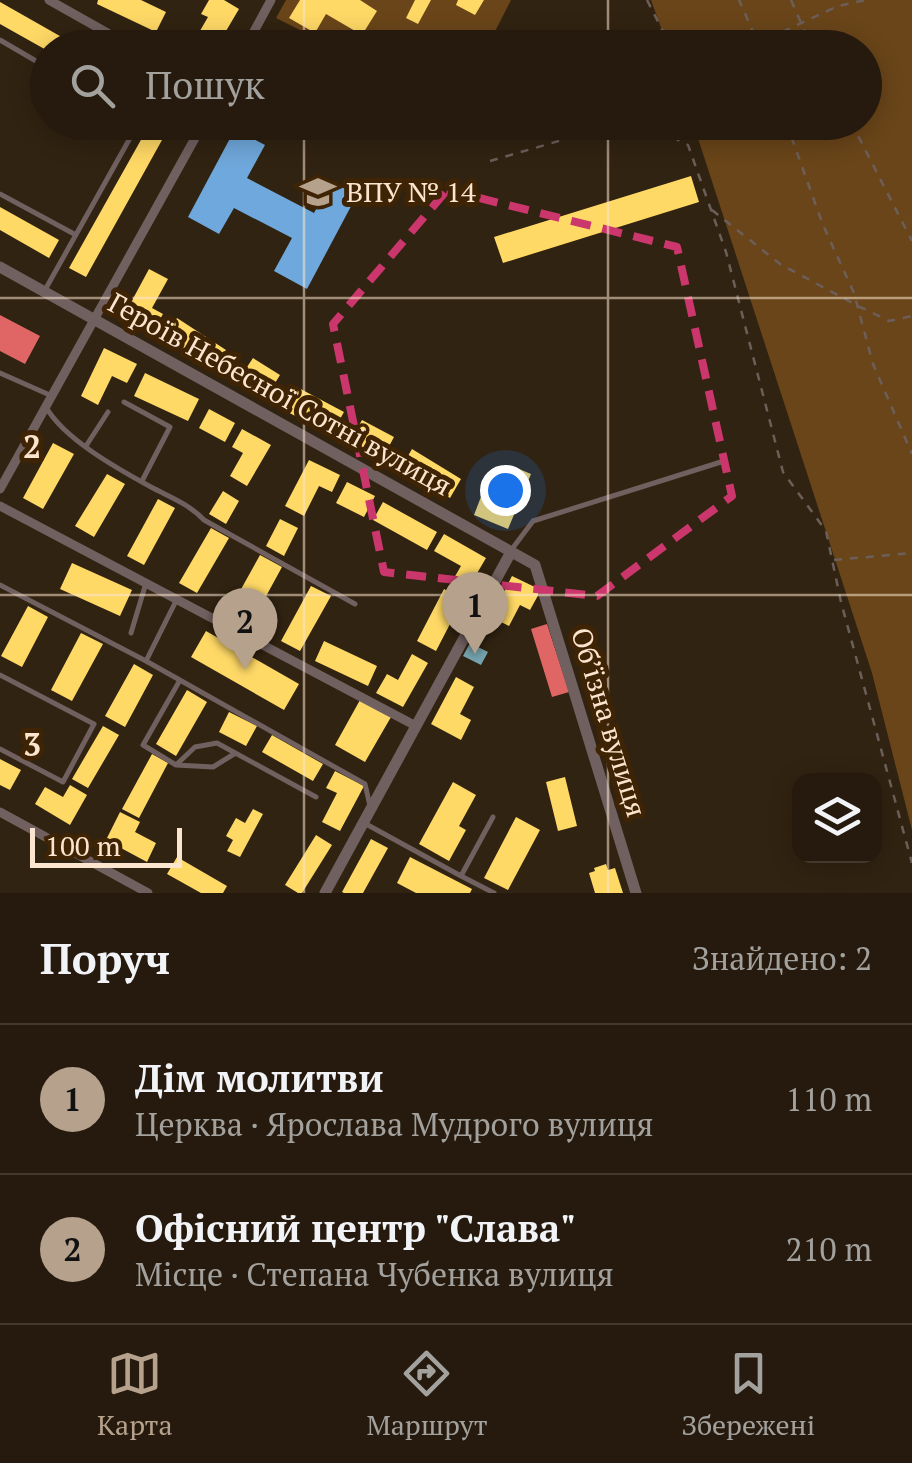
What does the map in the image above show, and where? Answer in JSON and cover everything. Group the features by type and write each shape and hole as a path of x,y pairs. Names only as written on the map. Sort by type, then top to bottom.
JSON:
{"street":[{"path":"49,0 102,30"},
{"path":"255,30 271,0"},
{"path":"0,490 194,140"},
{"name":"Героїв Небесної Сотні вулиця","path":"0,267 535,564"},
{"path":"0,506 416,726"},
{"path":"325,893 511,552"},
{"name":"Об’їзна вулиця","path":"535,564 636,893"},
{"path":"0,812 148,893"}],"lane":[{"path":"0,40 30,58"},
{"path":"44,292 128,140"},
{"path":"0,194 76,234"},
{"path":"0,373 52,396"},
{"path":"124,402 170,427 142,481"},
{"path":"46,406 54,421 86,446 193,509 204,520 355,604"},
{"path":"86,446 108,412"},
{"path":"511,552 532,521 721,462"},
{"path":"131,633 146,583"},
{"path":"0,585 366,784 371,809"},
{"path":"146,661 177,599"},
{"path":"0,675 94,724 63,782 0,749"},
{"path":"180,680 143,745 176,765 213,767 235,753"},
{"path":"176,765 195,747 217,743 316,797"},
{"path":"462,876 493,817"},
{"path":"364,822 494,893"}],"path":[{"path":"647,0 662,30"},
{"path":"738,0 751,30"},
{"path":"790,0 803,30"},
{"path":"788,30 838,6 866,0"},
{"path":"490,161 562,140"},
{"path":"678,140 688,145 726,252 782,472 826,531 912,863"},
{"path":"792,140 823,226 858,306 873,364 912,454"},
{"path":"860,140 912,241"},
{"path":"711,209 780,264 858,306 889,320 912,316"},
{"path":"832,560 912,553"}],"highlighted area":[{"path":"447,190 677,247 732,496 597,596 384,572 333,324"}],"shaded area":[{"path":"286,0 511,0 496,30 300,30 276,18"},
{"path":"651,0 912,0 912,830 872,673 699,140 882,140 882,30 662,30"}],"building: Житло":[{"path":"98,0 141,0 166,12 157,30 152,30 97,4"},
{"path":"209,0 224,0 239,9 227,30 200,30 208,17 201,14"},
{"path":"300,0 360,0 377,11 365,30 353,30 326,14 317,30 289,18"},
{"path":"415,0 431,0 418,24 406,18"},
{"path":"458,0 484,0 475,15 456,5"},
{"path":"0,2 49,30 30,30 30,41 0,24"},
{"path":"141,140 162,140 86,277 69,268"},
{"path":"691,176 699,202 503,263 494,237"},
{"path":"0,207 59,240 49,258 0,230"},
{"path":"149,269 168,279 152,308 163,314 151,335 122,319"},
{"path":"177,318 226,350 212,370 164,339"},
{"path":"104,348 137,364 127,383 112,376 98,405 81,396"},
{"path":"253,358 280,375 267,396 239,379"},
{"path":"145,373 199,399 188,421 134,396"},
{"path":"295,386 344,412 331,435 282,409"},
{"path":"209,409 235,423 225,442 199,428"},
{"path":"362,420 394,437 381,461 349,443"},
{"path":"242,429 271,445 247,486 230,476 243,453 232,447"},
{"path":"53,443 74,454 43,509 23,498"},
{"path":"412,449 461,479 450,498 401,468"},
{"path":"309,460 340,475 332,492 319,486 304,516 285,506"},
{"path":"512,466 531,474 508,529 474,515 484,489 499,495"},
{"path":"107,474 125,484 94,537 75,526"},
{"path":"347,482 375,496 364,517 336,503"},
{"path":"223,491 239,501 226,524 209,514"},
{"path":"158,499 175,508 144,565 127,556"},
{"path":"383,502 437,532 427,550 373,520"},
{"path":"280,519 298,528 284,556 266,546"},
{"path":"211,528 229,538 197,593 179,583"},
{"path":"444,534 486,558 469,587 454,578 461,566 434,551"},
{"path":"260,555 282,567 252,622 230,609"},
{"path":"72,563 132,590 120,616 60,589"},
{"path":"512,576 541,590 530,610 520,605 509,626 491,617"},
{"path":"311,586 331,596 300,651 281,641"},
{"path":"444,589 463,599 436,651 417,641"},
{"path":"28,606 48,617 22,667 1,656"},
{"path":"206,631 299,684 284,710 191,657"},
{"path":"81,633 103,644 72,701 51,690"},
{"path":"324,641 377,666 368,686 315,661"},
{"path":"412,654 428,663 403,707 376,693 387,674 398,680"},
{"path":"134,664 153,675 125,727 105,716"},
{"path":"456,677 474,687 460,714 471,720 461,740 431,724"},
{"path":"187,690 207,702 176,756 156,744"},
{"path":"360,700 391,717 365,762 335,745"},
{"path":"229,712 257,726 246,746 219,732"},
{"path":"103,726 119,735 88,788 72,779"},
{"path":"272,735 323,764 313,781 262,752"},
{"path":"152,754 168,763 139,818 122,809"},
{"path":"0,759 21,770 10,790 0,785"},
{"path":"335,771 364,786 340,831 322,822 337,793 326,788"},
{"path":"565,777 577,826 558,831 546,782"},
{"path":"453,782 476,795 459,826 466,830 449,861 419,844"},
{"path":"70,785 87,795 70,825 35,804 45,787 63,797"},
{"path":"253,809 263,814 240,857 227,851 233,840 226,836 236,818 245,823"},
{"path":"120,812 140,822 135,832 156,843 147,862 106,840"},
{"path":"516,817 540,830 508,890 484,878"},
{"path":"316,835 332,845 302,893 298,893 285,885"},
{"path":"371,839 388,848 363,893 342,892"},
{"path":"177,857 227,886 223,893 201,893 167,874"},
{"path":"410,857 472,889 470,893 416,893 397,883"},
{"path":"606,864 608,870 615,868 623,893 595,893 589,873"}],"building: Торгівля":[{"path":"0,315 40,336 25,364 0,351"},
{"path":"547,624 569,692 552,697 531,629"}],"building: Школи":[{"path":"229,140 256,140 265,145 247,178 314,213 331,181 357,195 307,289 274,271 292,238 234,208 219,234 188,217"}],"building: Установи":[{"path":"470,643 488,652 481,665 463,656"}],"place":[{"name":"ВПУ № 14","path":"318,192"},
{"name":"Дім молитви","path":"475,654"},
{"name":"Офісний центр \"Слава\"","path":"245,670"}]}
